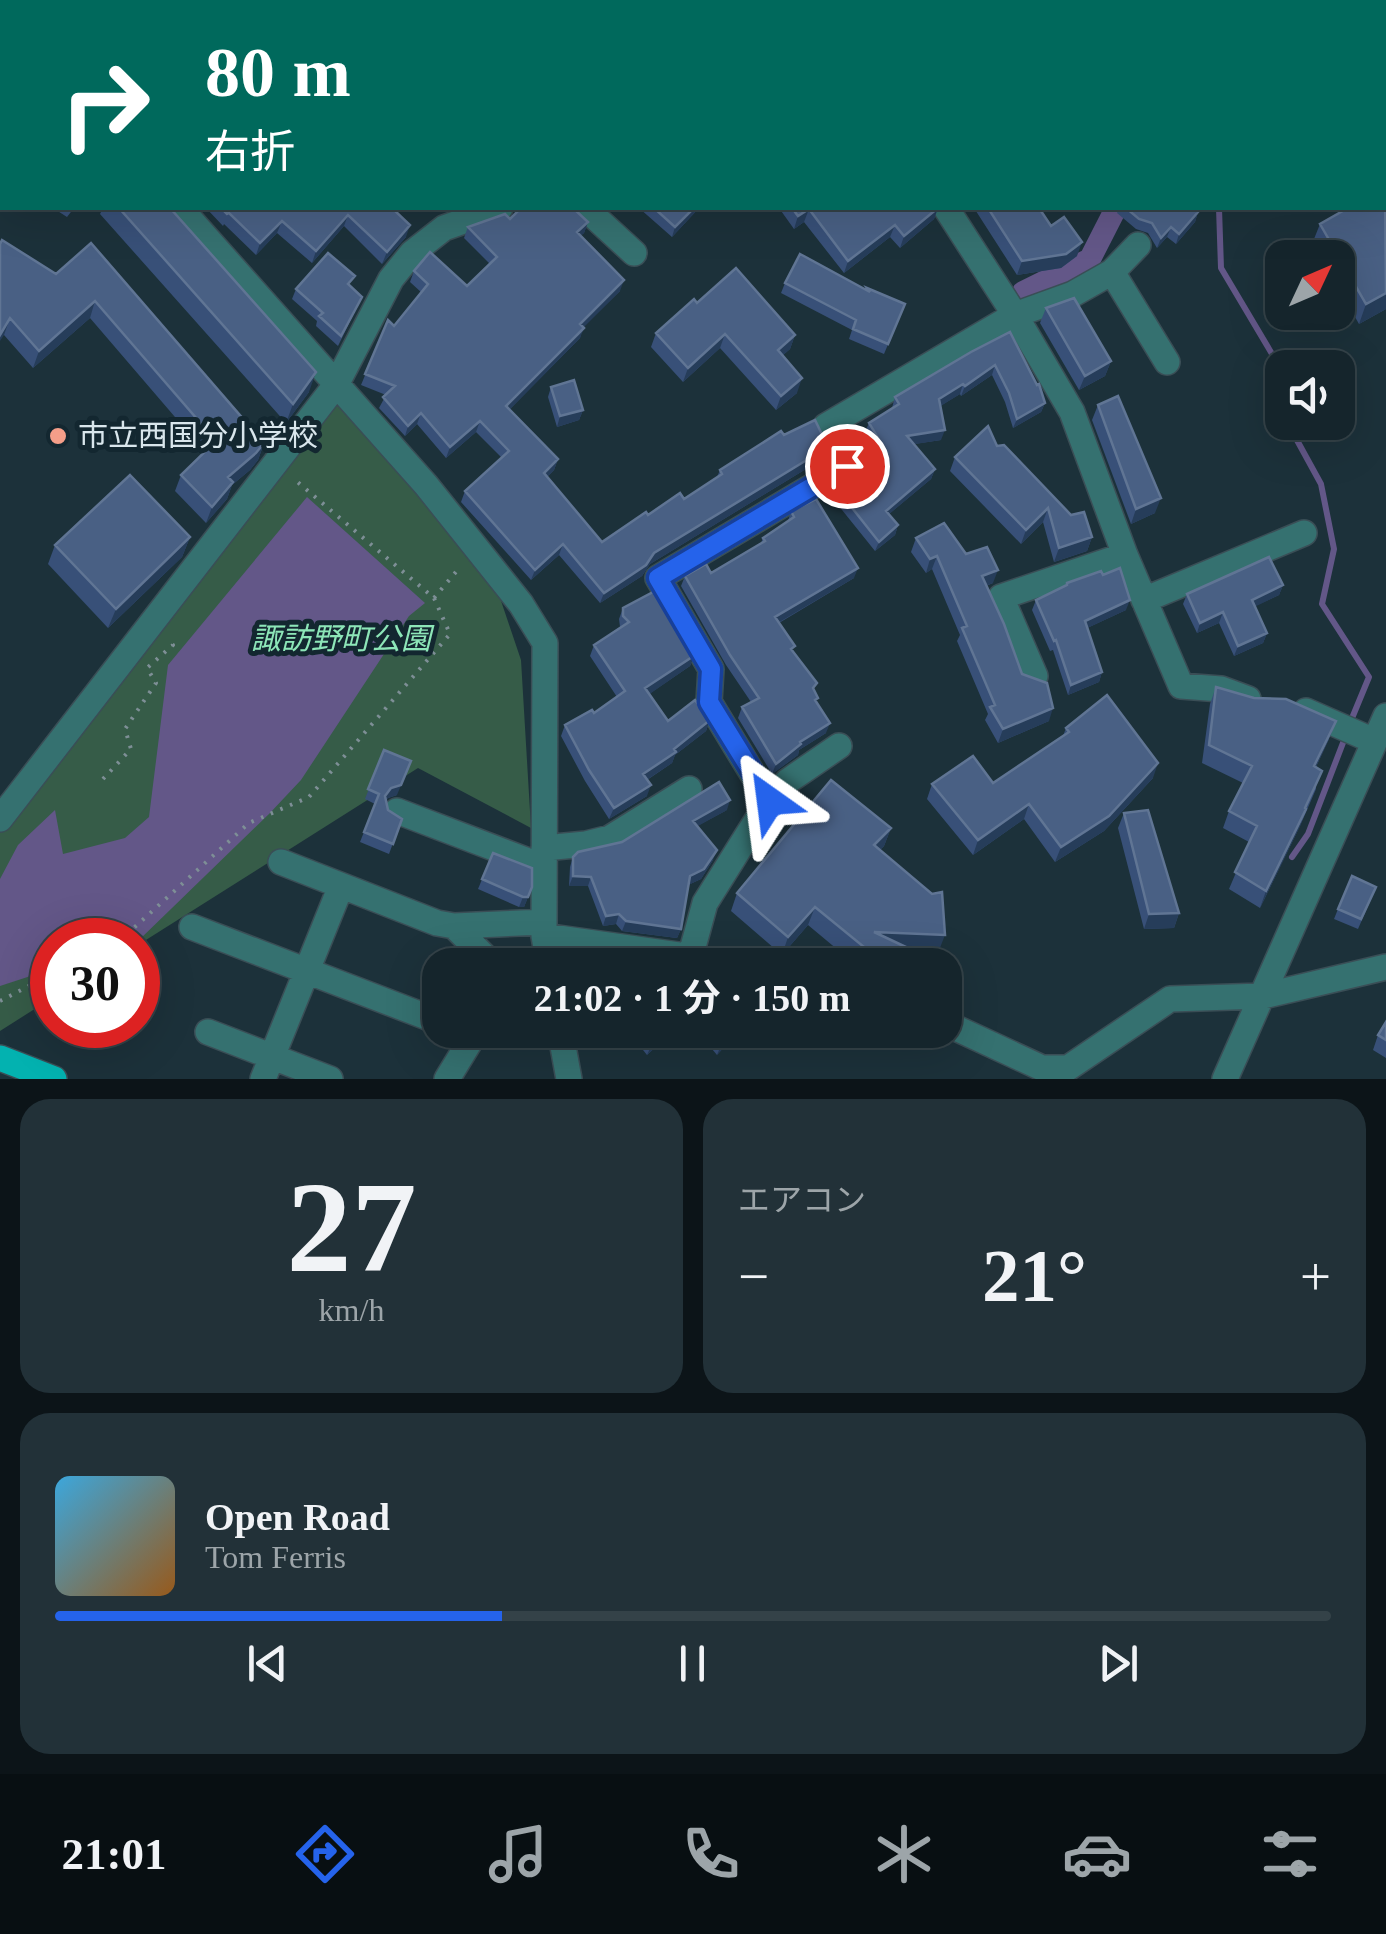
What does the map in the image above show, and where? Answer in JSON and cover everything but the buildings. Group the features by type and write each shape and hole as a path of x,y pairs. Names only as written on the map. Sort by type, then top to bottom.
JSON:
{"main road":[{"path":"0,1058 54,1079"}],"street":[{"path":"182,210 478,547 521,604 544,643 547,948"},
{"path":"0,819 336,385 391,280 412,253 444,228 494,210"},
{"path":"587,210 634,253"},
{"path":"947,210 1072,412 1125,554 1181,686 1221,688 1250,699 1274,700 1374,742"},
{"path":"770,801 709,702 711,669 658,578 847,466 826,426 1015,315 1073,294 1112,272 1138,245"},
{"path":"1112,272 1167,362"},
{"path":"1144,600 1304,532"},
{"path":"1034,676 1001,597 1125,554"},
{"path":"1225,1079 1386,716"},
{"path":"693,948 705,903 770,801 788,781 839,746"},
{"path":"397,811 544,858 610,838 689,790"},
{"path":"281,862 436,923 544,929 640,948"},
{"path":"267,1068 342,886"},
{"path":"192,926 422,1015"},
{"path":"454,926 476,948"},
{"path":"962,1031 1042,1068 1068,1068 1170,1000 1263,996 1386,967"},
{"path":"208,1032 267,1068 330,1079"},
{"path":"447,1079 462,1048"},
{"path":"563,1048 569,1079"}],"path":[{"path":"145,918 249,823 309,797 450,634 434,598 291,477"},
{"path":"434,598 478,547"},
{"path":"103,780 131,749 125,729 156,684 147,668 172,645 162,632"},
{"path":"0,1001 30,985"}],"green space":[{"name":"諏訪野町公園","path":"344,393 495,583 521,660 531,828 418,768 160,931 160,918 30,918 30,1012 0,1031 0,827"}],"shaded area":[{"path":"307,497 425,603 409,616 301,780 160,920 30,918 30,976 0,986 0,879 18,845 55,810 63,854 125,838 149,817 168,665"}],"waterway":[{"path":"1023,292 1090,259 1115,210"},
{"path":"1219,210 1221,268 1270,350"},
{"path":"1297,440 1321,484 1334,549 1322,604 1369,677 1350,723"},
{"path":"1292,857 1308,834 1346,735"}],"place":[{"name":"市立西国分小学校","path":"58,436"}],"route":[{"path":"770,801 709,702 711,669 658,578 847,466"}]}
